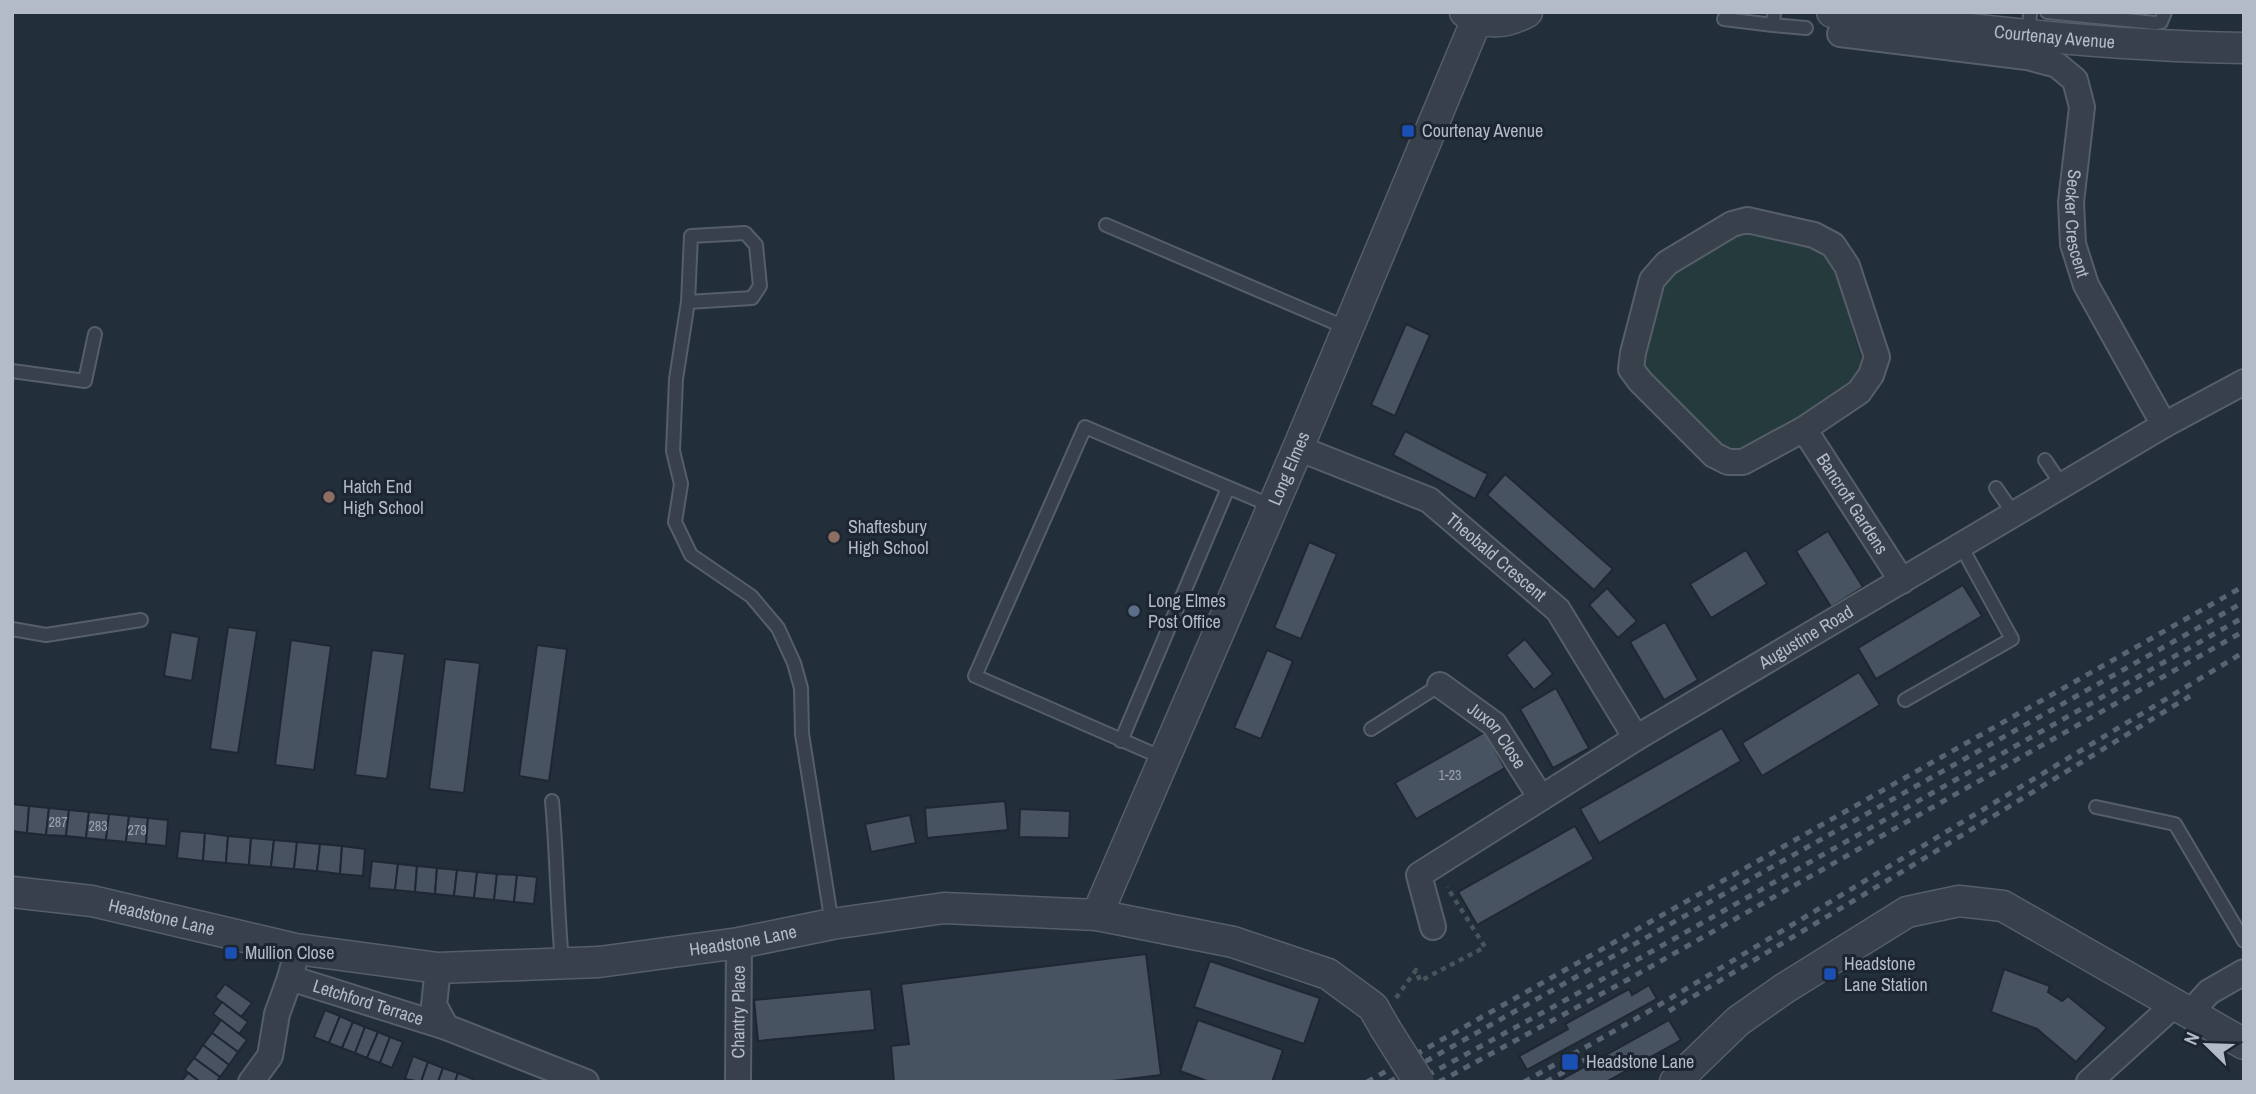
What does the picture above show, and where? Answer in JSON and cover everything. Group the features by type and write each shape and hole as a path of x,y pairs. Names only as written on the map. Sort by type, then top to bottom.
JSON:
{"street":[{"path":"1471,16 1494,23 1511,20 1527,12"},
{"name":"Long Elmes","path":"1097,915 1348,328 1471,16"},
{"name":"Courtenay Avenue","path":"1851,25 2029,35 2165,47 2244,48"},
{"name":"Secker Crescent","path":"2029,35 2075,80 2082,107 2071,202 2073,244 2086,285 2164,425"},
{"path":"1747,220 1814,235 1833,245 1847,266 1877,357 1871,375 1859,392 1804,429 1743,462 1728,462 1714,455 1631,369 1652,280 1658,271 1732,224 1747,220"},
{"name":"Augustine Road","path":"1433,928 1419,875 1636,738 2164,425 2244,382"},
{"name":"Bancroft Gardens","path":"1804,429 1902,581"},
{"name":"Theobald Crescent","path":"1298,448 1429,500 1558,610 1636,738"},
{"name":"Juxon Close","path":"1440,685 1494,724 1541,798"},
{"name":"Headstone Lane","path":"12,892 92,901 296,949 438,968 599,962 739,943 832,924 944,908 1097,915 1233,942 1328,974 1388,1015 1419,1082"},
{"path":"1675,1082 1708,1047 1738,1021 1785,988 1907,912 1959,901 2003,906 2244,1044"},
{"name":"Chantry Place","path":"738,1082 739,943"},
{"path":"251,1082 270,1056 277,1014 290,978 296,949"},
{"name":"Letchford Terrace","path":"438,968 434,1005 446,1027"},
{"path":"2089,1082 2183,1008 2244,972"},
{"name":"Letchford Terrace","path":"290,978 446,1027 586,1082"}],"lane":[{"path":"2047,12 2155,23 2161,22 2165,12"},
{"path":"1724,19 1773,18 1806,28"},
{"path":"1106,225 1348,328"},
{"path":"688,302 752,298 760,286 756,245 745,233 691,236 688,302 676,379 673,451 681,484 675,522 691,555 751,596 778,628 794,663 801,688 802,734 832,924"},
{"path":"12,371 85,381 95,334"},
{"path":"1163,758 975,676 1085,427 1272,506"},
{"path":"2045,460 2062,485"},
{"path":"1121,741 1228,488"},
{"path":"1996,488 2014,514"},
{"path":"1905,700 2012,639 1961,546"},
{"path":"12,629 46,635 141,620"},
{"path":"1371,729 1440,685"},
{"path":"552,801 562,963"},
{"path":"2096,807 2175,824 2244,941"}],"path":[{"path":"1388,1015 1411,977"}],"green space":[{"path":"1738,232 1832,253 1866,378 1734,456 1641,369 1661,282"}],"building":[{"path":"1406,324 1430,335 1395,416 1371,405"},
{"path":"1405,431 1488,474 1475,499 1393,455"},
{"path":"1505,474 1613,569 1594,590 1487,495"},
{"path":"1828,531 1863,587 1831,607 1796,551"},
{"path":"1309,542 1337,554 1301,639 1274,628"},
{"path":"1746,550 1767,584 1711,618 1690,584"},
{"path":"1963,585 1982,616 1876,679 1858,648"},
{"path":"1607,588 1637,621 1618,638 1589,605"},
{"path":"1665,622 1698,680 1664,700 1630,642"},
{"path":"228,627 257,631 238,753 210,749"},
{"path":"171,632 199,637 192,681 164,676"},
{"path":"1525,639 1553,674 1534,690 1506,655"},
{"path":"291,640 331,646 314,770 275,765"},
{"path":"537,645 567,649 549,781 519,776"},
{"path":"372,650 405,654 387,779 355,775"},
{"path":"1267,650 1293,661 1261,739 1234,728"},
{"path":"445,659 480,663 464,793 429,789"},
{"path":"1859,672 1880,705 1762,776 1742,743"},
{"path":"1556,688 1589,748 1553,768 1520,709"},
{"path":"1722,728 1741,761 1599,843 1580,809"},
{"path":"1485,732 1505,768 1416,819 1395,783"},
{"path":"1005,801 1008,830 927,838 925,808"},
{"path":"12,804 29,806 27,833 12,831"},
{"path":"29,806 49,808 46,835 27,833"},
{"path":"49,808 69,810 66,836 46,835"},
{"path":"1020,809 1070,811 1069,838 1019,837"},
{"path":"69,810 89,812 86,838 66,836"},
{"path":"89,812 109,814 106,840 86,838"},
{"path":"109,814 129,816 126,842 106,840"},
{"path":"910,815 916,843 871,852 865,824"},
{"path":"129,816 148,818 146,844 126,842"},
{"path":"148,818 168,820 166,846 146,844"},
{"path":"1575,826 1594,859 1477,925 1458,892"},
{"path":"180,831 205,833 203,861 177,858"},
{"path":"205,833 228,836 226,863 203,861"},
{"path":"228,836 251,838 249,865 226,863"},
{"path":"251,838 274,840 271,867 249,865"},
{"path":"274,840 297,842 294,869 271,867"},
{"path":"297,842 320,844 317,871 294,869"},
{"path":"320,844 342,846 340,874 317,871"},
{"path":"342,846 365,849 363,876 340,874"},
{"path":"372,861 398,864 395,890 369,888"},
{"path":"398,864 417,866 415,892 395,890"},
{"path":"417,866 437,868 435,894 415,892"},
{"path":"437,868 457,870 454,896 435,894"},
{"path":"457,870 477,872 474,898 454,896"},
{"path":"477,872 497,874 494,900 474,898"},
{"path":"497,874 517,875 514,902 494,900"},
{"path":"517,875 537,877 534,904 514,902"},
{"path":"1146,954 1161,1075 1104,1082 894,1082 891,1046 909,1044 901,984"},
{"path":"1210,961 1320,998 1304,1044 1194,1007"},
{"path":"2004,969 2050,986 2048,992 2062,1001 2068,996 2107,1028 2076,1062 2037,1029 1991,1012"},
{"path":"225,984 252,1003 241,1017 215,997"},
{"path":"1649,985 1657,999 1527,1070 1519,1056 1568,1029 1565,1024 1629,989 1632,995"},
{"path":"871,989 875,1030 758,1041 754,1000"},
{"path":"222,1002 248,1022 239,1034 213,1014"},
{"path":"325,1010 340,1016 329,1043 314,1037"},
{"path":"340,1016 353,1022 342,1048 329,1043"},
{"path":"221,1020 247,1040 238,1052 212,1033"},
{"path":"1198,1020 1283,1050 1272,1082 1210,1082 1180,1071"},
{"name":"Headstone Lane","path":"1669,1020 1681,1040 1606,1082 1557,1082"},
{"path":"353,1022 365,1027 355,1053 342,1048"},
{"path":"365,1027 378,1032 367,1058 355,1053"},
{"path":"378,1032 390,1037 380,1063 367,1058"},
{"path":"212,1033 238,1052 229,1065 203,1045"},
{"path":"390,1037 403,1042 392,1068 380,1063"},
{"path":"203,1045 229,1065 220,1077 194,1058"},
{"path":"413,1056 428,1062 421,1082 405,1079"},
{"path":"194,1058 220,1077 216,1082 200,1082 185,1070"},
{"path":"428,1062 443,1068 438,1082 421,1082"},
{"path":"443,1068 458,1073 455,1082 438,1082"},
{"path":"188,1073 200,1082 181,1082"},
{"path":"458,1073 473,1079 472,1082 455,1082"}],"railway":[{"path":"1367,1082 2244,586"},
{"path":"1389,1082 2244,602"},
{"path":"1415,1082 1562,1002 2244,617"},
{"path":"1439,1082 1629,979 2244,631"},
{"path":"1524,1082 1646,1013 2244,652"},
{"path":"1669,1011 2190,696"},
{"path":"1546,1082 1590,1057"}],"place":[{"name":"Courtenay Avenue","path":"1408,131"},
{"name":"Hatch End High School","path":"329,497"},
{"name":"Shaftesbury High School","path":"834,537"},
{"name":"Long Elmes Post Office","path":"1134,611"},
{"name":"Mullion Close","path":"231,953"},
{"name":"Headstone Lane Station","path":"1830,974"},
{"name":"Headstone Lane","path":"1570,1062"}]}
